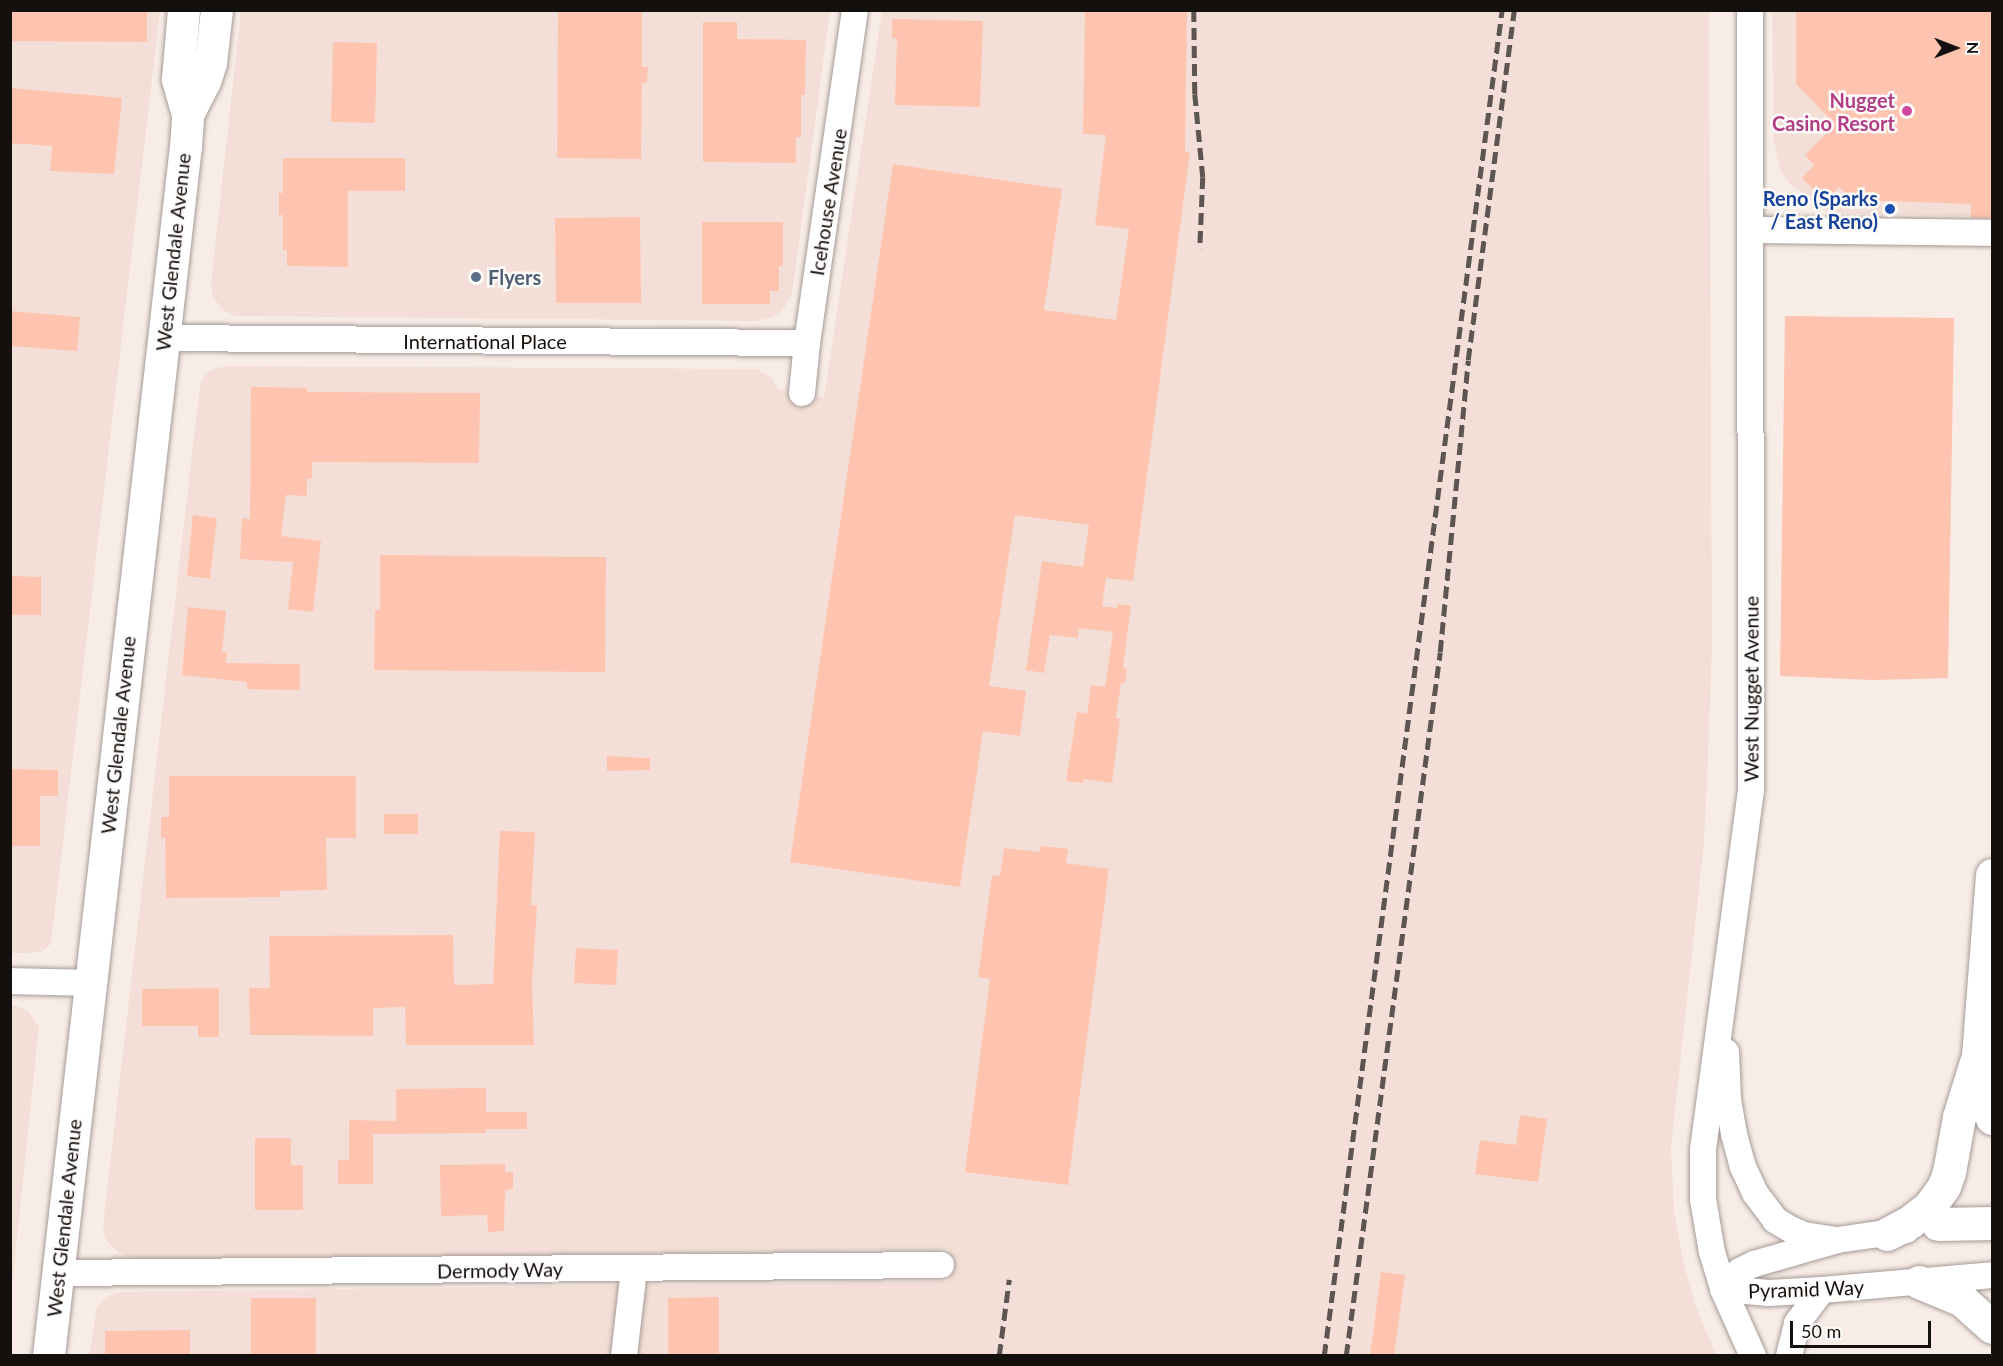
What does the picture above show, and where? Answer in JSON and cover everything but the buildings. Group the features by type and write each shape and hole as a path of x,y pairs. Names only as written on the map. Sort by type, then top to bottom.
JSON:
{"highway":[{"path":"1992,875 1978,1055 1980,1081 1992,1118"},
{"path":"1887,1234 1911,1221 1929,1207 1944,1186 1949,1172 1959,1117 1978,1055"},
{"path":"1938,1224 1992,1221"},
{"path":"1919,1282 1962,1300 1992,1327"}],"main road":[{"name":"West Glendale Avenue","path":"184,10 178,79 188,115"},
{"name":"West Glendale Avenue","path":"49,1356 188,115 205,82 211,63 217,10"}],"street":[{"name":"Icehouse Avenue","path":"802,393 855,10"},
{"name":"West Nugget Avenue","path":"1750,10 1751,790 1702,1149 1703,1199 1712,1252 1723,1289 1752,1356"},
{"path":"1752,230 1992,232"},
{"name":"International Place","path":"164,338 807,344"},
{"path":"10,981 90,983"},
{"path":"1724,992 1728,1100 1734,1134 1747,1176 1755,1193 1775,1220 1804,1235 1837,1240"},
{"name":"Pyramid Way","path":"1723,1289 1740,1271 1754,1264 1837,1240 1887,1234 1938,1224"},
{"name":"Dermody Way","path":"58,1273 941,1265"},
{"path":"624,1356 634,1269"},
{"name":"Pyramid Way","path":"1723,1289 1769,1293 1992,1275"},
{"path":"1789,1356 1797,1323 1822,1290"}],"shaded area":[{"path":"10,11 160,11 51,944 41,952 24,953 10,953"},
{"path":"241,11 830,11 792,295 782,311 771,318 756,321 235,316 222,309 213,297 211,283"},
{"path":"882,11 1709,11 1712,646 1704,843 1671,1147 1674,1211 1683,1260 1695,1304 1716,1355 89,1356 97,1307 106,1297 120,1292 949,1281 949,1249 144,1260 124,1256 112,1247 105,1238 103,1225 200,385 205,375 213,369 227,366 757,369 773,379 778,390 824,398"},
{"name":"Nugget Casino Resort","path":"1772,11 1992,11 1992,217 1837,213 1824,210 1790,184 1780,171 1774,142"},
{"path":"11,1004 28,1011 39,1027 11,1294"}],"railway":[{"path":"1194,10 1195,94 1203,177 1200,249"},
{"path":"1324,1356 1502,10"},
{"path":"1346,1356 1440,652 1468,360 1514,10"},
{"path":"999,1356 1009,1280"}],"place":[{"name":"Nugget Casino Resort","path":"1907,111"},
{"name":"Reno (Sparks / East Reno)","path":"1890,209"},
{"name":"Flyers","path":"476,277"}]}
